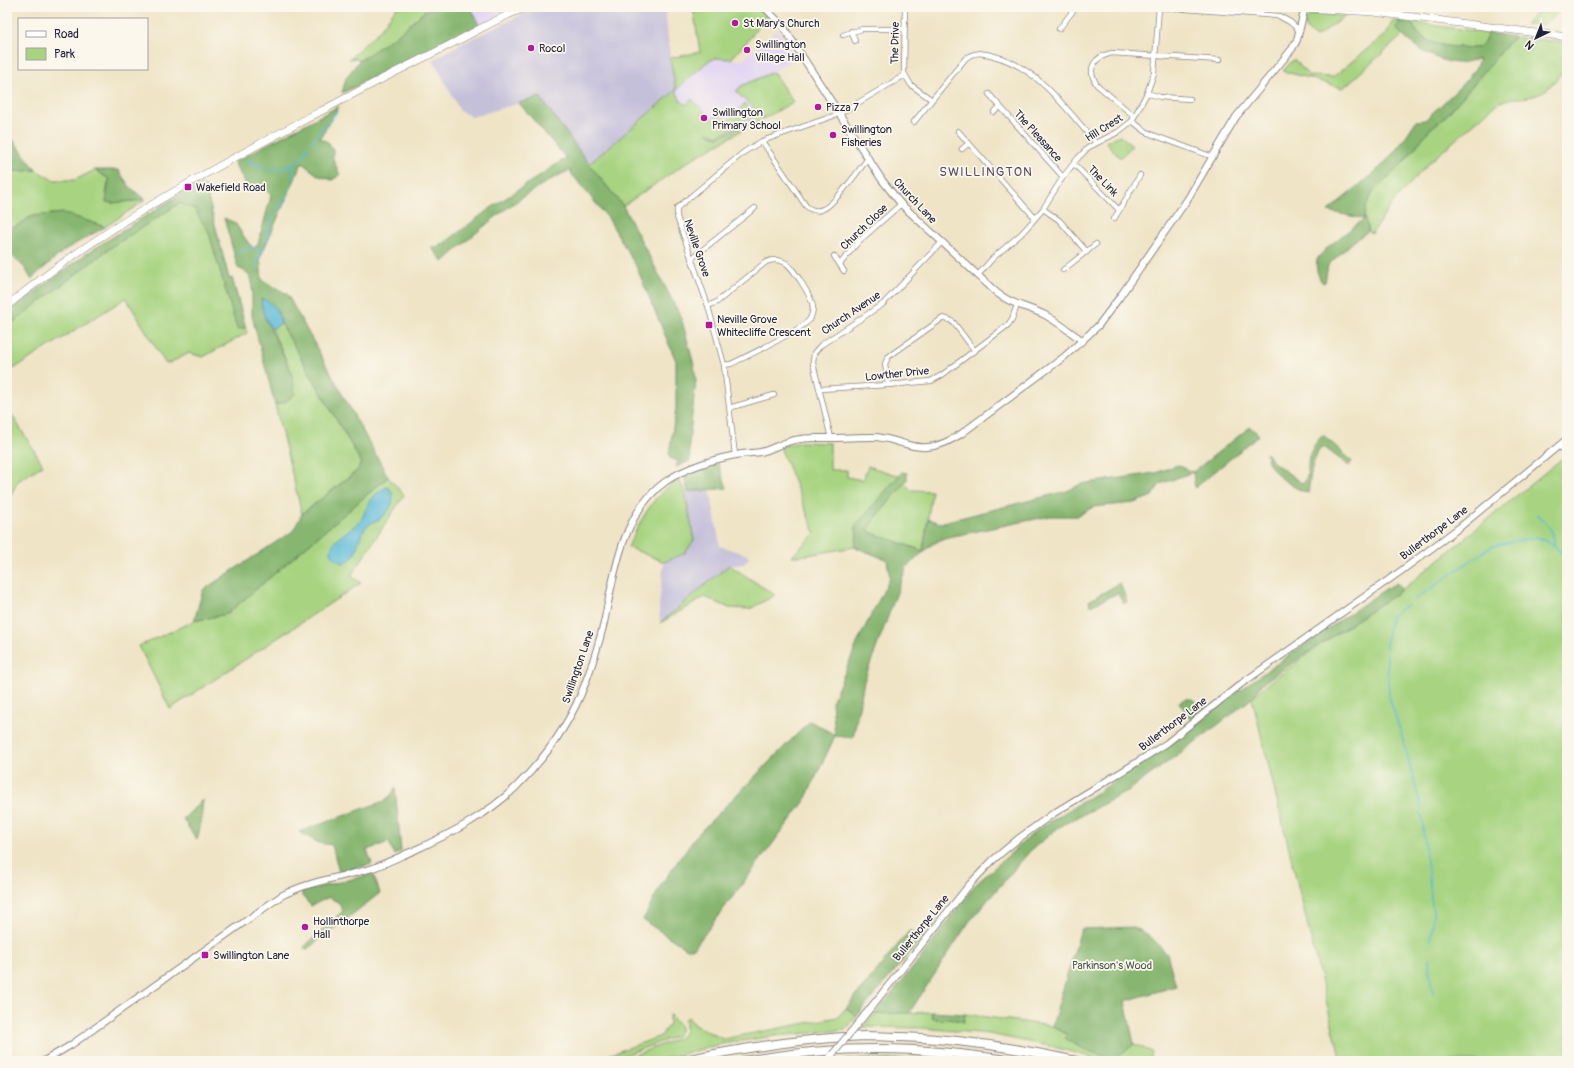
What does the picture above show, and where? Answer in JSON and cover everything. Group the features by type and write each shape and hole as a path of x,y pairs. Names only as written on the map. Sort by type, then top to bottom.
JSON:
{"highway":[{"path":"680,1061 729,1050 785,1042 867,1036 926,1038 985,1044 1033,1051 1076,1061"},
{"path":"744,1061 794,1054 846,1050 913,1050 1013,1061"}],"main road":[{"path":"7,306 26,290 86,246 242,153 461,38 517,10 528,7"},
{"path":"1291,7 1374,12 1567,37"}],"street":[{"name":"Church Lane","path":"764,7 782,25 890,192 901,204 997,293 1017,305 1044,314 1083,341"},
{"name":"The Drive","path":"839,114 905,75 903,68 905,7"},
{"path":"1059,29 1076,7"},
{"path":"1158,7 1279,16 1290,22 1300,31"},
{"name":"Hill Crest","path":"978,275 997,254 1024,232 1043,209 1063,177 1084,152 1096,143 1118,132 1133,119 1147,93 1154,73 1158,7"},
{"name":"Swillington Lane","path":"44,1061 71,1046 281,896 295,888 310,883 375,868 404,855 458,829 488,811 516,787 539,763 560,735 572,714 585,684 594,656 620,554 630,527 649,497 662,484 678,474 697,466 735,455 764,451 797,439 877,437 922,448 940,446 961,434 1024,388 1083,341 1098,326 1188,200 1236,117 1292,49 1300,31 1305,8"},
{"path":"843,35 851,31 862,29 904,29"},
{"path":"851,31 855,41"},
{"path":"914,122 965,58 974,53 987,54 1012,63 1041,82 1096,143"},
{"path":"1213,157 1145,131 1097,85 1091,73 1095,62 1100,57 1112,53 1220,60"},
{"path":"905,75 911,84 932,100"},
{"path":"1147,93 1160,97 1190,99"},
{"name":"The Pleasance","path":"989,94 1063,177"},
{"name":"The Pleasance","path":"994,112 1000,107"},
{"name":"Neville Grove","path":"735,455 724,365 708,306 676,217 677,208 744,152 762,141 839,114"},
{"path":"958,131 1035,218"},
{"path":"762,141 806,206 815,210 824,209 832,204 868,158"},
{"path":"962,149 969,143"},
{"name":"The Link","path":"1074,164 1120,210"},
{"name":"The Link","path":"1114,219 1140,175"},
{"name":"Church Close","path":"840,264 858,242 901,204"},
{"path":"691,259 755,208"},
{"path":"1043,209 1059,220 1087,252"},
{"name":"Church Avenue","path":"830,438 813,363 816,348 883,304 942,242"},
{"path":"1063,270 1096,244"},
{"name":"Church Close","path":"834,256 844,271"},
{"path":"708,306 716,302 766,262 775,260 786,263 792,270 813,306 811,318 800,328 731,364 724,365"},
{"name":"Lowther Drive","path":"820,389 931,381 942,376 1008,326 1017,305"},
{"path":"888,385 885,364 888,357 943,318 954,323 975,351"},
{"path":"729,408 774,395"},
{"name":"Bullerthorpe Lane","path":"827,1061 970,884 993,860 1023,835 1054,813 1167,743 1241,684 1401,571 1460,527 1567,439"},
{"path":"1559,446 1567,451"}],"shaded area":[{"path":"471,7 518,7 479,25"},
{"path":"543,7 665,7 670,58 676,90 589,164 540,97 472,117 460,111 433,60 459,45 523,14"},
{"name":"Swillington Primary School","path":"777,30 797,57 773,72 793,102 695,157 623,206 676,90 707,62 715,58 724,57 741,61"},
{"path":"710,489 720,546 750,556 744,564 729,566 660,623 659,606 664,562 685,553 694,540 685,492"}],"green space":[{"path":"397,7 424,7 425,11 397,35 359,61 356,58 349,59 379,31"},
{"path":"430,7 471,7 479,25 342,93 346,78 359,61 397,35"},
{"path":"693,7 757,7 766,15 750,38 731,59 715,58 707,62 676,90 670,58 700,52"},
{"path":"1544,7 1565,7 1543,25 1525,24"},
{"path":"1314,14 1345,16 1316,37 1307,29 1305,22 1309,16"},
{"path":"1392,21 1400,21 1396,28 1403,35 1343,88 1283,71 1294,59 1309,76 1333,77 1387,33"},
{"path":"1400,21 1411,22 1417,32 1424,38 1430,42 1446,46 1478,48 1484,42 1488,33 1514,37 1445,117 1429,130 1403,163 1373,192 1366,207 1364,218 1368,231 1353,242 1328,265 1325,282 1323,283 1317,272 1317,260 1325,250 1364,219 1328,211 1382,166 1400,145 1416,121 1425,120 1456,91 1477,66 1479,59 1461,63 1453,62 1434,57 1416,47 1396,28"},
{"path":"1411,22 1488,33 1484,42 1478,48 1446,46 1430,42 1424,38 1417,32"},
{"path":"1514,37 1567,43 1567,67 1543,92 1534,96 1506,100 1495,105 1429,163 1395,200 1372,233 1368,231 1364,218 1366,207 1373,192 1403,163 1429,130 1445,117"},
{"path":"773,72 793,102 765,118 736,92 741,86"},
{"path":"676,90 680,100 686,105 692,99 717,124 719,122 714,117 718,113 722,116 720,118 722,120 724,118 728,121 744,104 751,110 748,118 739,125 740,126 717,136 707,132 710,135 718,137 735,131 749,121 754,110 764,118 695,157 623,206 589,164"},
{"path":"540,97 589,164 623,206 681,317 694,365 696,380 689,442 690,461 676,467 678,461 670,458 669,454 676,408 676,361 636,266 608,218 570,170 535,189 503,211 443,262 431,247 437,247 446,242 488,210 566,158 519,103"},
{"path":"339,106 320,138 329,143 333,150 333,159 340,175 332,180 319,176 302,163 260,258 262,280 287,294 388,477 227,614 194,621 203,590 293,531 302,514 358,470 361,462 281,323 277,311 265,318 291,371 295,394 285,402 275,405 252,316 252,280 245,271 238,268 224,218 235,223 249,244 254,248 258,244 271,196 268,191 251,190 245,183 234,162"},
{"path":"7,132 36,170 10,172 7,175"},
{"path":"1120,135 1132,146 1120,158 1106,142"},
{"path":"36,170 53,180 75,180 95,170 109,179 106,193 112,203 145,200 105,227 64,213 32,216 15,227 7,227 7,175 10,172"},
{"path":"95,170 118,170 130,187 145,200 112,203 106,202 109,179"},
{"path":"199,182 206,186 229,279 232,278 246,328 237,329 208,230 195,209 180,203 110,248 7,327 7,312 86,254"},
{"path":"206,186 229,279 232,278 247,333 203,357 189,353 170,363 165,363 126,298 7,373 7,327 110,248"},
{"path":"64,213 105,227 66,249 31,279 25,268 7,251 7,232 32,216"},
{"path":"281,323 361,462 358,470 302,514 275,405 285,402 291,371 272,329"},
{"path":"7,407 43,465 18,481 7,502"},
{"path":"1250,427 1259,435 1195,488 1193,472"},
{"path":"1323,435 1352,461 1349,466 1324,447 1321,447 1313,463 1308,493 1281,478 1267,460 1266,453 1273,462 1303,484 1307,478 1308,460 1310,454 1314,445"},
{"path":"800,442 830,443 830,470 847,470 847,477 863,480 868,466 899,476 855,526 857,535 855,547 801,556 792,556 815,533 780,447"},
{"path":"1565,456 1567,459 1567,1061 1341,1061 1252,698 1265,686 1318,646 1403,589"},
{"path":"718,463 727,488 688,492 685,477 687,474"},
{"path":"1178,465 1193,472 1160,484 1152,496 1134,503 1093,507 1077,516 1050,516 944,538 931,545 906,568 864,681 853,738 835,736 804,802 694,948 687,949 643,920 661,885 695,837 810,721 835,735 832,702 860,637 890,578 887,560 855,547 857,535 855,526 902,472 907,473 907,480 870,525 868,530 872,533 923,551 928,519 940,523 1067,491 1081,484 1155,473"},
{"path":"388,477 404,495 351,576 361,583 170,709 139,646 194,621 227,614"},
{"path":"679,480 685,492 694,540 685,553 664,562 628,547 648,509 662,492"},
{"path":"905,483 911,490 932,491 923,551 872,533 868,530 870,525"},
{"path":"729,565 775,595 750,609 729,608 705,597 660,623"},
{"path":"1120,583 1127,602 1123,603 1118,593 1090,606 1089,601"},
{"path":"1397,583 1403,589 1264,682 1252,698 1128,791 1059,827 1030,851 969,922 909,1013 875,1014 920,959 975,885 1038,829 1106,787 1181,736 1249,683 1387,588"},
{"path":"1185,699 1192,699 1207,708 1191,720 1179,702"},
{"path":"395,787 401,851 394,855 389,842 367,850 372,864 339,872 332,845 319,843 299,832 384,801 392,794"},
{"path":"203,799 201,823 197,840 183,819"},
{"path":"373,874 380,893 306,950 304,947 343,911 339,903 329,897 311,906 302,896 302,891"},
{"path":"938,919 857,1016 846,1008 910,930 914,933"},
{"name":"Parkinson's Wood","path":"1134,927 1150,936 1167,954 1176,986 1125,1001 1134,1044 1125,1051 1118,1055 1112,1056 1105,1056 1090,1052 1070,1042 1065,1038 1068,1035 1052,1026 1081,929"},
{"path":"846,1008 857,1016 845,1030 774,1036 722,1044 654,1061 619,1061 679,1038 684,1032 684,1020 688,1017 694,1025 723,1039 838,1017"},
{"path":"932,1012 932,1018 942,1020 950,1018 964,1022 965,1014 1052,1026 1068,1035 1065,1038 1119,1055 1134,1044 1152,1052 1150,1061 1104,1061 1054,1047 989,1034 922,1028 863,1027 875,1014"},
{"path":"932,1012 965,1014 964,1022 950,1018 942,1020 932,1018"},
{"path":"669,1014 680,1025 680,1031 676,1036 609,1061 592,1061 661,1036 669,1024"},
{"path":"862,1059 921,1059 939,1061 832,1061"}],"water":[{"path":"261,299 269,302 275,308 281,323 272,329 264,315"},
{"path":"387,487 390,489 393,497 390,509 381,518 369,524 361,534 355,554 352,558 343,563 338,561 333,556 331,551 335,542 359,522 372,499 377,493"}],"waterway":[{"path":"312,143 317,134 337,111"},
{"path":"238,254 250,247 259,251 263,247 276,210 287,197 291,188 293,164 304,156 308,147"},
{"path":"247,160 270,170 282,169 293,164"},
{"path":"256,269 256,262 260,256 261,250"},
{"path":"1537,514 1552,532 1554,545"},
{"path":"1414,600 1492,546 1537,537 1554,545 1566,558"},
{"path":"1407,605 1391,616 1386,643 1389,696 1401,733 1420,803 1433,913 1431,941"},
{"path":"1429,958 1433,994"}],"place":[{"name":"St Mary's Church","path":"735,23"},
{"name":"Rocol","path":"531,48"},
{"name":"Swillington Village Hall","path":"747,50"},
{"name":"Pizza 7","path":"818,107"},
{"name":"Swillington Primary School","path":"704,118"},
{"name":"Swillington Fisheries","path":"833,135"},
{"name":"Wakefield Road","path":"188,187"},
{"name":"Neville Grove Whitecliffe Crescent","path":"709,325"},
{"name":"Hollinthorpe Hall","path":"305,927"},
{"name":"Swillington Lane","path":"205,955"}],"district":[{"name":"SWILLINGTON","path":"986,172"}]}
